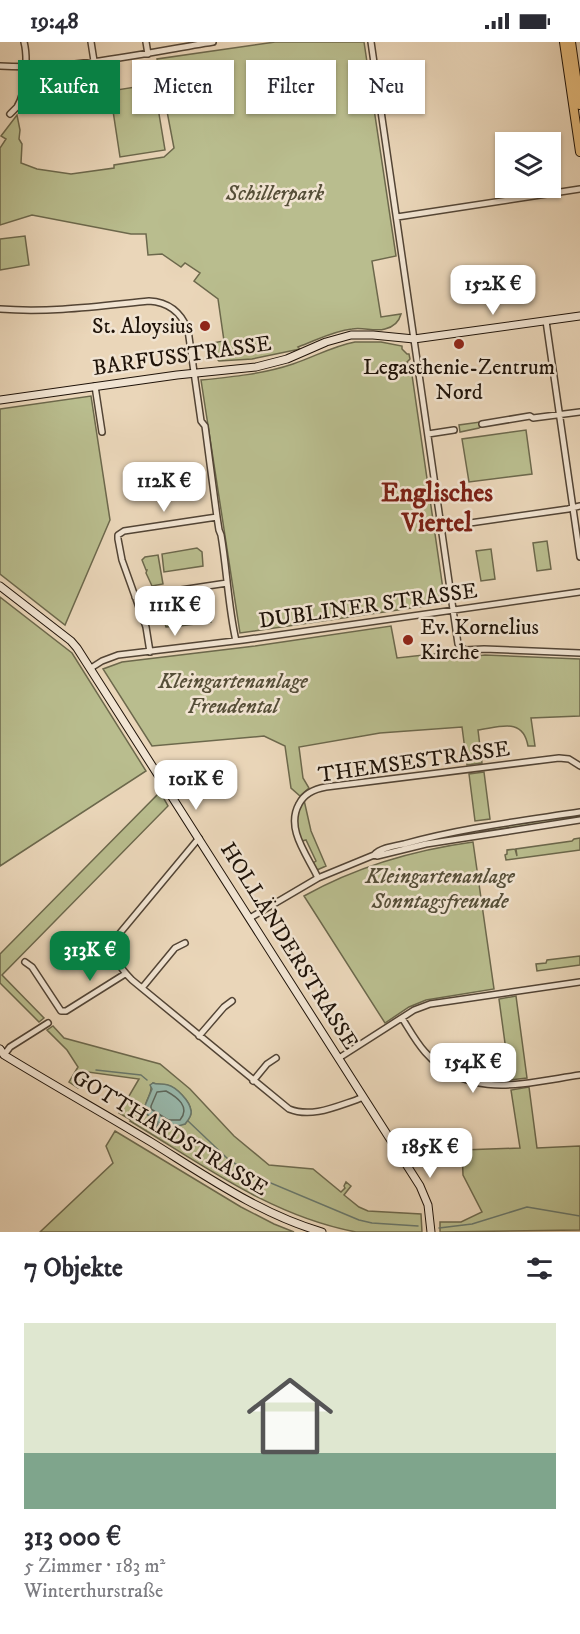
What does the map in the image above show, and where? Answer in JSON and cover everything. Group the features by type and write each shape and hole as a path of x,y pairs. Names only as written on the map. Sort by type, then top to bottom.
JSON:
{"main road":[{"path":"564,42 573,57 580,152"},
{"path":"571,42 580,105"},
{"name":"BARFUSSTRASSE","path":"0,400 195,372 242,369 303,353 335,339 351,335 373,334 414,339 580,316"},
{"name":"HOLLÄNDERSTRASSE","path":"0,586 71,641 91,668 422,1190 429,1212 431,1232"},
{"name":"GOTTHARDSTRASSE","path":"1,1053 252,1203 290,1221 322,1232"}],"street":[{"path":"24,42 25,60"},
{"path":"91,42 94,60"},
{"path":"146,42 148,54"},
{"path":"102,60 213,42"},
{"path":"371,42 458,644 465,650 580,652"},
{"path":"0,66 18,66"},
{"path":"10,114 18,105"},
{"path":"397,217 580,189"},
{"path":"0,309 47,310 104,307 149,301 162,303 174,309 185,324 195,372 201,421 205,426 236,641"},
{"path":"546,321 580,558"},
{"path":"95,386 102,432"},
{"path":"482,424 530,416 533,418 580,412"},
{"path":"428,434 454,430"},
{"path":"442,528 580,506"},
{"path":"150,652 146,627 120,554 118,539 120,533 217,517"},
{"path":"135,597 227,583"},
{"name":"DUBLINER STRASSE","path":"91,668 118,655 236,641 580,592"},
{"name":"THEMSESTRASSE","path":"318,878 294,825 295,814 300,802 313,791 334,786 559,758 569,759 580,766"},
{"path":"250,918 318,878 377,852 447,833 580,812"},
{"path":"374,855 462,837 580,820"},
{"path":"199,838 116,939 114,954 125,974 285,1107 302,1114 327,1109 363,1097"},
{"path":"142,988 175,948 185,943"},
{"path":"25,962 32,967 61,1011 66,1011 125,974"},
{"path":"339,1058 414,1010 430,1004 580,982"},
{"path":"199,1036 232,1001"},
{"path":"402,1018 429,1057 444,1070 469,1081 503,1086 580,1075"},
{"path":"1,1053 48,1023"},
{"path":"253,1081 267,1064 276,1058"}],"green space":[{"name":"Schillerpark","path":"275,42 364,42 367,60 348,60 348,114 375,114 396,256 372,261 381,317 401,314 393,325 381,330 345,330 298,347 300,349 252,359 219,361 214,356 212,343 224,341 218,299 194,281 200,273 185,263 181,267 162,254 148,255 146,234 131,234 32,215 0,225 0,148 6,139 1,136 17,115 19,139 22,144 21,163 37,169 71,174 114,168 114,165 164,157 174,148 168,114 234,114 234,60 157,59"},
{"path":"132,88 132,114 159,114 165,150 120,157 113,114 120,114 120,89"},
{"path":"25,236 29,265 0,270 0,239"},
{"path":"355,342 381,342 402,346 402,349 409,354 410,359 407,362 411,368 445,603 240,633 201,380 270,370"},
{"path":"91,396 110,520 65,625 0,574 0,409"},
{"path":"480,422 479,428 460,432 459,425"},
{"path":"526,430 532,474 469,482 462,439"},
{"path":"547,541 551,569 537,571 533,543"},
{"path":"197,548 202,552 203,566 164,572 162,554"},
{"path":"491,549 495,579 481,581 476,551"},
{"path":"158,555 163,584 152,586 142,560 145,557"},
{"path":"0,597 72,653 146,771 0,866"},
{"path":"209,605 211,622 180,626 178,610"},
{"path":"175,611 177,626 166,627 162,613"},
{"name":"Kleingartenanlage Freudental","path":"391,626 397,658 451,652 459,658 485,655 580,659 580,716 531,718 535,746 528,746 525,737 516,727 502,726 478,730 482,763 467,765 462,727 380,733 299,747 303,778 309,788 300,796 291,788 285,746 264,736 152,746 103,669 122,662"},
{"path":"484,772 490,819 475,821 469,774"},
{"path":"160,792 168,806 2,975 44,1018 39,1022 0,983 0,954"},
{"path":"304,800 311,831 326,866 317,870 313,863 316,861 306,840 302,841 298,830 297,820"},
{"path":"580,814 580,818 489,831 488,828"},
{"path":"580,838 580,850 506,860 507,850 515,849 517,856 516,849"},
{"name":"Kleingartenanlage Sonntagsfreunde","path":"473,842 494,989 426,1000 409,1007 385,1023 304,896 344,876 386,861"},
{"path":"580,956 580,965 537,971 536,964 546,963 547,960"},
{"path":"516,996 527,1078 510,1080 499,999"},
{"path":"53,1026 64,1038 160,1064 190,1089 234,1136 269,1165 313,1169 341,1192 346,1182 351,1186 344,1195 368,1211 421,1214 422,1232 356,1232 295,1214 239,1187 119,1113 139,1079 88,1072 78,1088 69,1082 78,1067 67,1050 47,1030","holes":["153,1083 167,1085 185,1099 191,1113 185,1124 164,1123 154,1120 145,1113 145,1105"]},
{"path":"529,1087 537,1148 580,1146 580,1230 440,1232 440,1222 461,1222 482,1212 463,1175 462,1150 520,1148 511,1090"},
{"path":"115,1131 241,1207 294,1232 40,1232 113,1163 106,1146"}],"water":[{"path":"153,1083 166,1084 179,1091 190,1107 190,1118 185,1124 175,1127 160,1123 156,1126 158,1122 148,1115 144,1108 152,1089 150,1085"}],"waterway":[{"path":"96,1070 141,1075 147,1080"},
{"path":"188,1121 228,1159 254,1176 359,1220 418,1226"},
{"path":"439,1228 472,1224 527,1207 580,1216"}],"place":[{"name":"St. Aloysius","path":"205,326"},
{"name":"Legasthenie-Zentrum Nord","path":"459,344"},
{"name":"Ev. Kornelius Kirche","path":"408,640"}],"district":[{"name":"Englisches Viertel","path":"437,508"}]}
